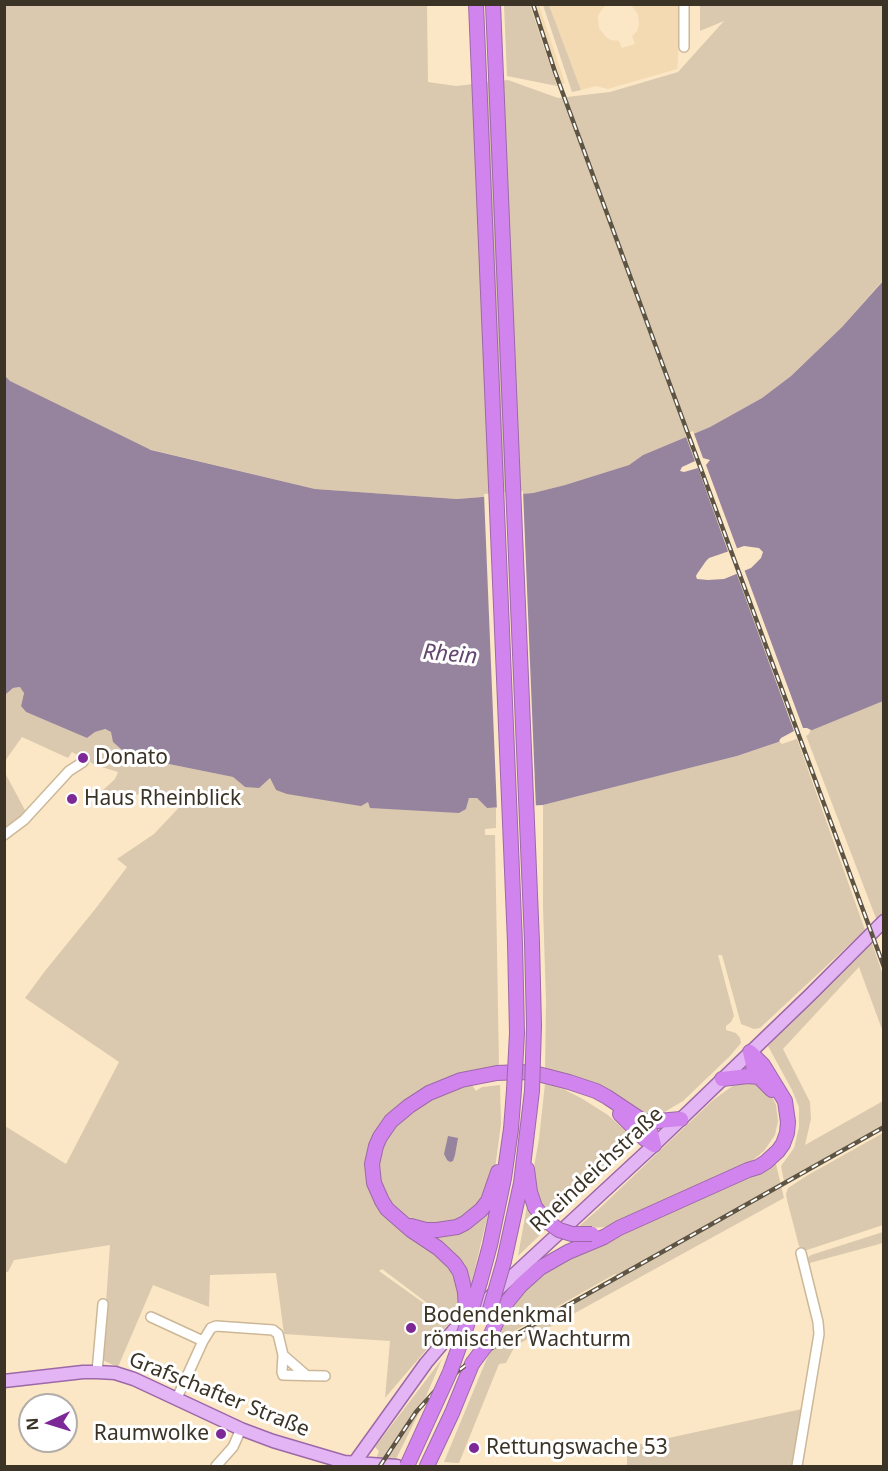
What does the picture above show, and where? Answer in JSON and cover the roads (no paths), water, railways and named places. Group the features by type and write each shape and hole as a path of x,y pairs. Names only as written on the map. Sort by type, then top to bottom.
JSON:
{"highway":[{"path":"407,1467 450,1372 480,1282 504,1178 514,1090 517,999 512,854 476,4"},
{"path":"482,1347 521,1183 532,1091 534,1026 493,4"},
{"path":"748,1170 773,1146 781,1131 782,1122 779,1102 775,1094 759,1077 752,1063 750,1052"},
{"path":"430,1460 472,1365 507,1302 520,1285 540,1268 568,1252 766,1162 778,1151 787,1133 785,1101 763,1065 750,1052"},
{"path":"467,1325 465,1292 460,1272 454,1263 387,1209 377,1192 374,1183 373,1155 380,1137 392,1121 429,1093 450,1084 497,1073 534,1073 596,1091 643,1121 651,1133 654,1144"},
{"path":"722,1079 759,1077"},
{"path":"580,1086 613,1108 645,1139 654,1144"},
{"path":"643,1121 681,1119"},
{"path":"401,1221 426,1230 437,1230 457,1227 482,1210 488,1201 511,1129"},
{"path":"525,1152 530,1192 535,1207 548,1222 559,1230 579,1235 619,1228"}],"main road":[{"name":"Rheindeichstraße","path":"353,1465 426,1363 453,1331 681,1119 884,921"},
{"name":"Grafschafter Straße","path":"4,1382 97,1372 115,1373 134,1379 242,1429 328,1462 397,1467"}],"street":[{"path":"684,4 684,47"},
{"path":"4,835 24,820 69,771 83,762"},
{"path":"797,1467 819,1334 801,1253"},
{"name":"Grafschafter Straße","path":"97,1372 103,1304"},
{"path":"151,1317 203,1341"},
{"path":"177,1398 203,1341 211,1328 216,1326 273,1330 278,1334 283,1355 282,1372 284,1375 325,1376"},
{"path":"283,1355 307,1376"},
{"path":"291,1376 297,1367"},
{"path":"216,1467 233,1447 242,1429"}],"water":[{"name":"Rhein","path":"883,281 883,701 805,733 737,756 543,805 487,808 477,798 469,798 466,809 459,813 370,808 368,802 361,806 287,794 276,790 270,778 259,788 245,787 233,777 129,756 113,742 111,732 105,729 87,738 26,712 21,706 24,693 20,687 13,688 5,695 5,376 10,381 151,450 315,489 457,499 533,493 629,465 643,455 710,427 762,398 791,376 842,327","holes":["744,546 759,548 763,552 761,558 751,568 724,579 697,579 697,574 709,558"]},
{"path":"448,1136 458,1138 453,1161 450,1162 444,1154"}],"railway":[{"path":"533,4 555,72 884,967"},
{"path":"380,1466 416,1412 435,1391 481,1354 884,1127"}],"place":[{"name":"Donato","path":"83,758"},
{"name":"Haus Rheinblick","path":"72,799"},
{"name":"Bodendenkmal römischer Wachturm","path":"411,1328"},
{"name":"Raumwolke","path":"221,1434"},
{"name":"Rettungswache 53","path":"474,1448"}]}
